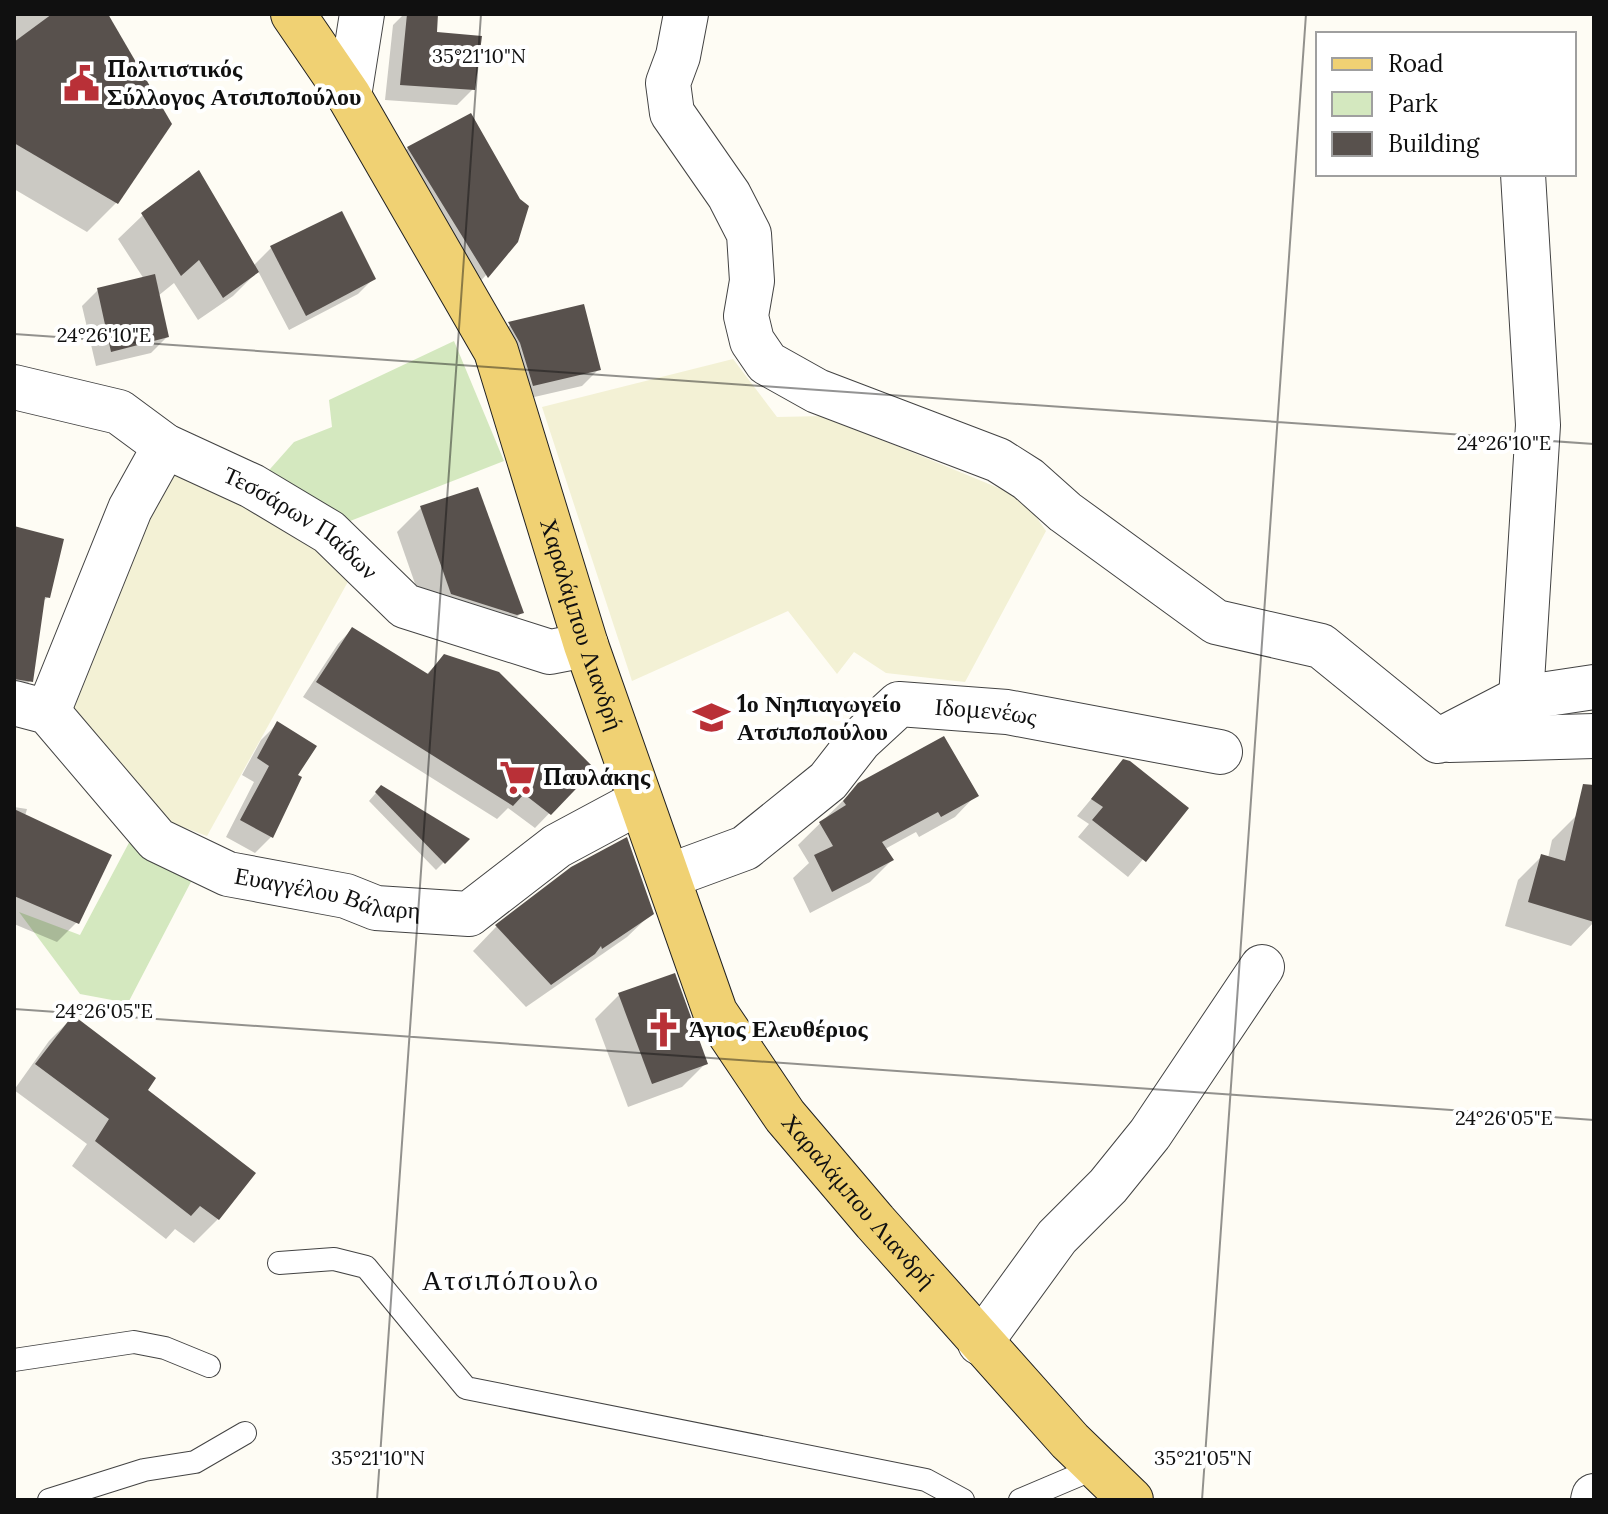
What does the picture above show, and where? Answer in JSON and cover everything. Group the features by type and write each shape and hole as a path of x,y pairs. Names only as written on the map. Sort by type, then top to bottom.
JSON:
{"main road":[{"name":"Χαραλάμπου Λιανδρή","path":"293,14 349,96 496,351 586,645 715,1012 785,1116 980,1343 1131,1500"}],"street":[{"path":"349,96 362,14"},
{"path":"686,14 678,56 668,83 672,113 729,195 749,234 752,281 746,316 752,341 767,363 817,391 998,460 1028,479 1065,512 1216,622 1321,646 1438,741 1594,736"},
{"path":"1521,698 1538,425 1523,176"},
{"name":"Τεσσάρων Παίδων","path":"14,387 119,412 165,446 252,486 329,532 405,606 550,652 586,645"},
{"name":"Ευαγγέλου Βάλαρη","path":"165,446 31,707 157,840 228,874 346,896 376,908 469,914 557,846 639,802"},
{"path":"1438,741 1521,698 1594,687"},
{"name":"Ιδομενέως","path":"669,876 745,848 828,781 860,740 899,704 1007,712 1220,752"},
{"path":"980,1343 1057,1237 1108,1186 1150,1134 1262,967"}],"lane":[{"path":"279,1263 334,1259 366,1267 466,1388 926,1480 963,1500"},
{"path":"14,1360 134,1342 165,1348 209,1366"},
{"path":"49,1500 144,1470 195,1462 245,1433"},
{"path":"1020,1500 1084,1454"}],"shaded area":[{"path":"733,359 777,417 824,416 1023,498 1046,531 965,682 886,673 854,652 837,674 788,611 632,681 542,407"},
{"path":"173,460 329,546 350,578 207,836 172,823 60,709"}],"green space":[{"path":"454,341 504,461 345,523 263,477 294,442 332,427 329,400"},
{"path":"132,837 194,876 128,1003 80,994 19,912 80,935"}],"building":[{"name":"Πολιτιστικός Σύλλογος Ατσιποπούλου","path":"52,14 108,14 172,124 118,204 14,143 14,42"},
{"path":"407,14 438,14 437,32 482,36 475,90 400,85"},
{"path":"471,113 520,199 529,206 518,242 488,278 407,147"},
{"path":"199,170 259,272 223,298 199,260 181,276 141,213"},
{"path":"342,211 376,279 306,316 270,246"},
{"path":"155,274 169,337 111,352 97,288"},
{"path":"584,304 601,370 533,386 520,343 508,322"},
{"path":"478,487 524,613 517,615 451,594 420,506"},
{"path":"14,526 64,539 50,598 45,597 33,682 14,679"},
{"path":"352,627 428,674 444,654 499,672 595,769 551,815 524,794 513,806 316,682"},
{"path":"277,721 317,746 298,775 302,777 273,838 240,820 269,766 257,758"},
{"path":"944,736 979,796 941,817 938,812 882,842 894,860 832,892 814,855 833,846 819,822 846,805 843,801 858,783"},
{"path":"1123,759 1130,761 1189,808 1146,862 1092,820 1103,807 1091,799"},
{"path":"1583,784 1594,785 1594,922 1528,902 1541,854 1565,861"},
{"path":"381,785 470,839 445,864 375,792"},
{"path":"14,809 112,855 79,924 14,896"},
{"path":"627,837 654,914 602,949 601,946 595,954 551,985 495,925 571,867"},
{"name":"Άγιος Ελευθέριος","path":"675,973 708,1064 652,1084 618,993"},
{"path":"73,1015 156,1078 148,1090 256,1173 219,1220 200,1206 191,1216 95,1141 109,1119 35,1064"}],"place":[{"name":"Πολιτιστικός Σύλλογος Ατσιποπούλου","path":"81,83"},
{"name":"1ο Νηπιαγωγείο Ατσιποπούλου","path":"711,718"},
{"name":"Παυλάκης","path":"517,777"},
{"name":"Άγιος Ελευθέριος","path":"663,1029"}],"district":[{"name":"Ατσιπόπουλο","path":"511,1280"}]}
